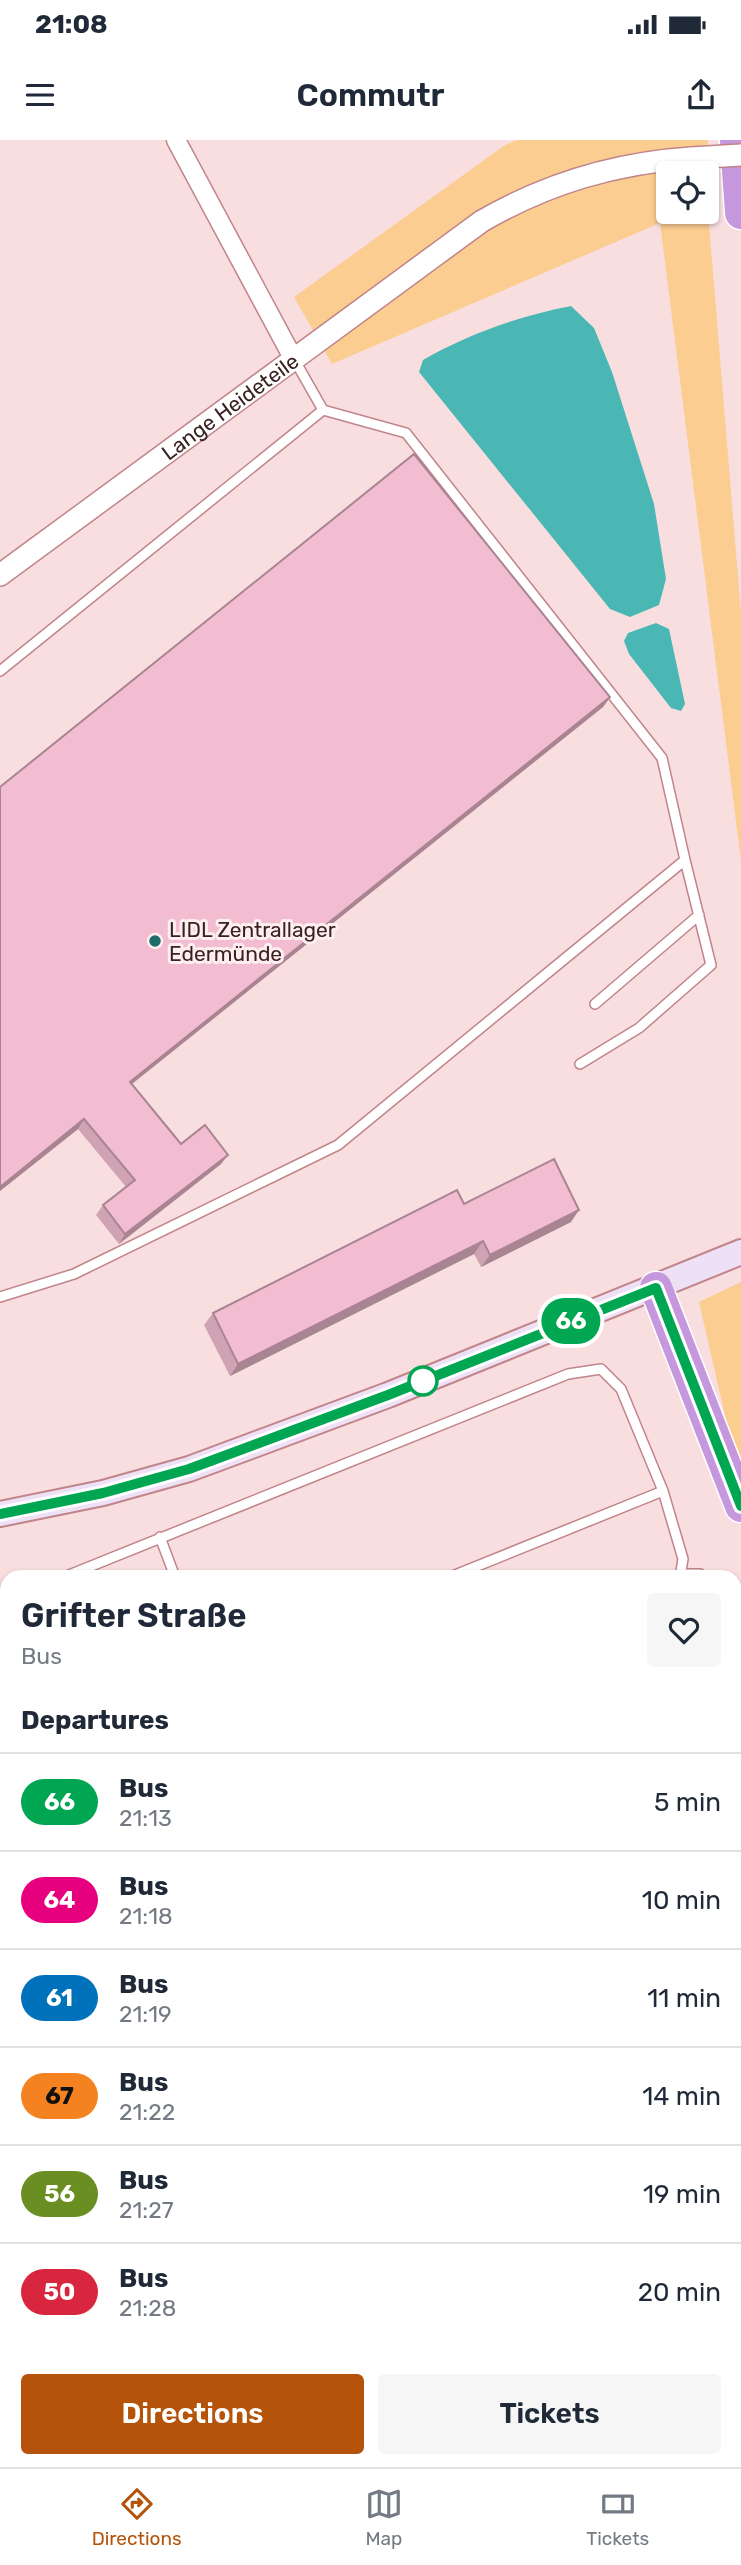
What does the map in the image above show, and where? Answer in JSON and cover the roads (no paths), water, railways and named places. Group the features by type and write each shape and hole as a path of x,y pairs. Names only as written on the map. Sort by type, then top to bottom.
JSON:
{"highway":[{"path":"736,140 741,213"},
{"path":"656,1288 741,1506"}],"main road":[{"path":"0,1514 103,1493 189,1469 388,1395 741,1252"}],"street":[{"name":"Lange Heideteile","path":"0,575 293,358 176,140"},
{"path":"293,358 456,238 509,205 595,172 627,165 741,155"}],"lane":[{"path":"293,358 323,410 406,433 662,758 711,965 639,1028 580,1064"},
{"path":"0,671 323,410"},
{"path":"0,1297 74,1274 338,1145 685,860"},
{"path":"595,1004 699,915"},
{"path":"81,1570 568,1374 601,1369 621,1389 663,1491 684,1559 681,1570"},
{"path":"467,1570 663,1491"},
{"path":"160,1537 172,1570"}],"water":[{"path":"571,306 594,328 612,372 654,504 666,579 659,605 630,617 610,609 419,372 423,360 476,334 532,315"},
{"path":"656,623 669,629 685,704 681,711 671,708 629,654 624,641 628,633"}],"place":[{"name":"LIDL Zentrallager Edermünde","path":"155,941"}]}
